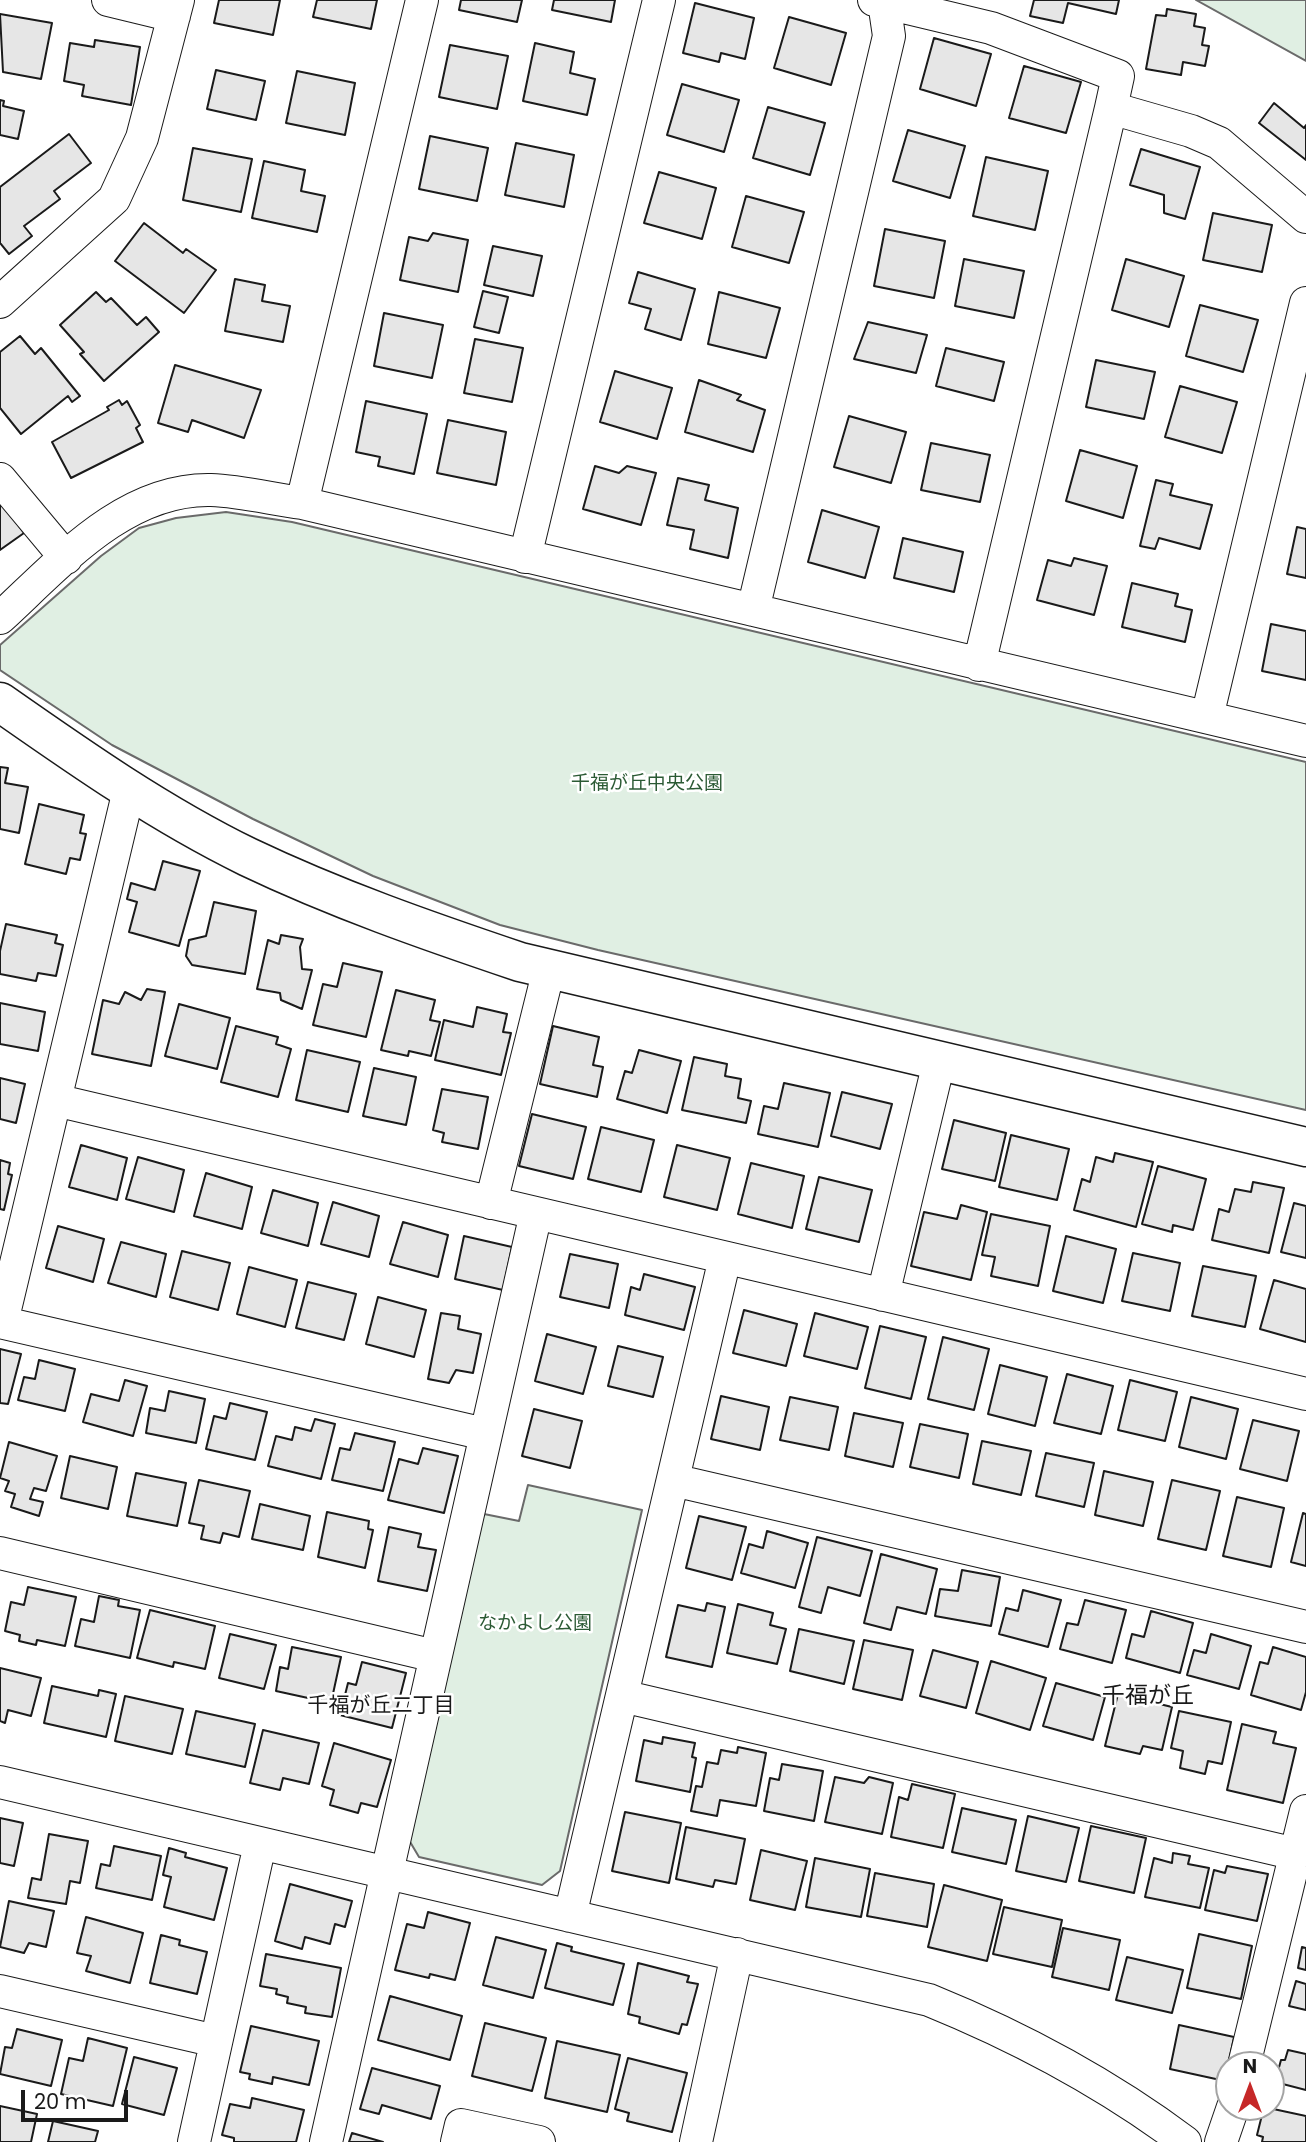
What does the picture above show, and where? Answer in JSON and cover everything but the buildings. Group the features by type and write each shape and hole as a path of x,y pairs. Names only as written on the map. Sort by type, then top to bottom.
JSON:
{"street":[{"path":"0,302 114,199 142,138 176,8 108,0"},
{"path":"302,503 422,0"},
{"path":"525,557 659,0"},
{"path":"753,610 889,36 879,1 991,28 1118,76 979,664"},
{"path":"1111,108 1191,131 1219,144 1306,217"},
{"path":"1207,717 1306,303"},
{"path":"0,479 66,558"},
{"path":"0,618 109,523 153,498 210,490 302,503 1306,741"},
{"path":"0,702 129,790 247,856 394,919 549,969 1306,1147"},
{"path":"129,790 1,1322 485,1434"},
{"path":"491,1203 549,969"},
{"path":"883,1295 939,1062"},
{"path":"55,1100 1306,1394"},
{"path":"326,2142 536,1213"},
{"path":"569,1916 725,1258"},
{"path":"673,1480 1306,1627"},
{"path":"0,1553 435,1656"},
{"path":"622,1696 1296,1854"},
{"path":"0,1782 929,2000 991,2025 1139,2108 1185,2142"},
{"path":"1247,2051 1306,1811"},
{"path":"194,2142 260,1844"},
{"path":"696,2142 737,1954"},
{"path":"0,1991 216,2041"},
{"path":"1221,2142 1228,2121"},
{"path":"457,2142 461,2125 539,2142"}],"green space":[{"path":"1196,0 1306,0 1306,61"},
{"name":"千福が丘中央公園","path":"226,512 292,522 1306,762 1306,1110 598,950 500,925 373,876 253,819 112,745 0,670 0,645 101,556 139,528 176,518"},
{"name":"なかよし公園","path":"528,1485 642,1510 560,1871 542,1885 419,1857 406,1835 479,1513 519,1521"}],"district":[{"name":"千福が丘","path":"1148,1697"},
{"name":"千福が丘二丁目","path":"381,1707"}]}
